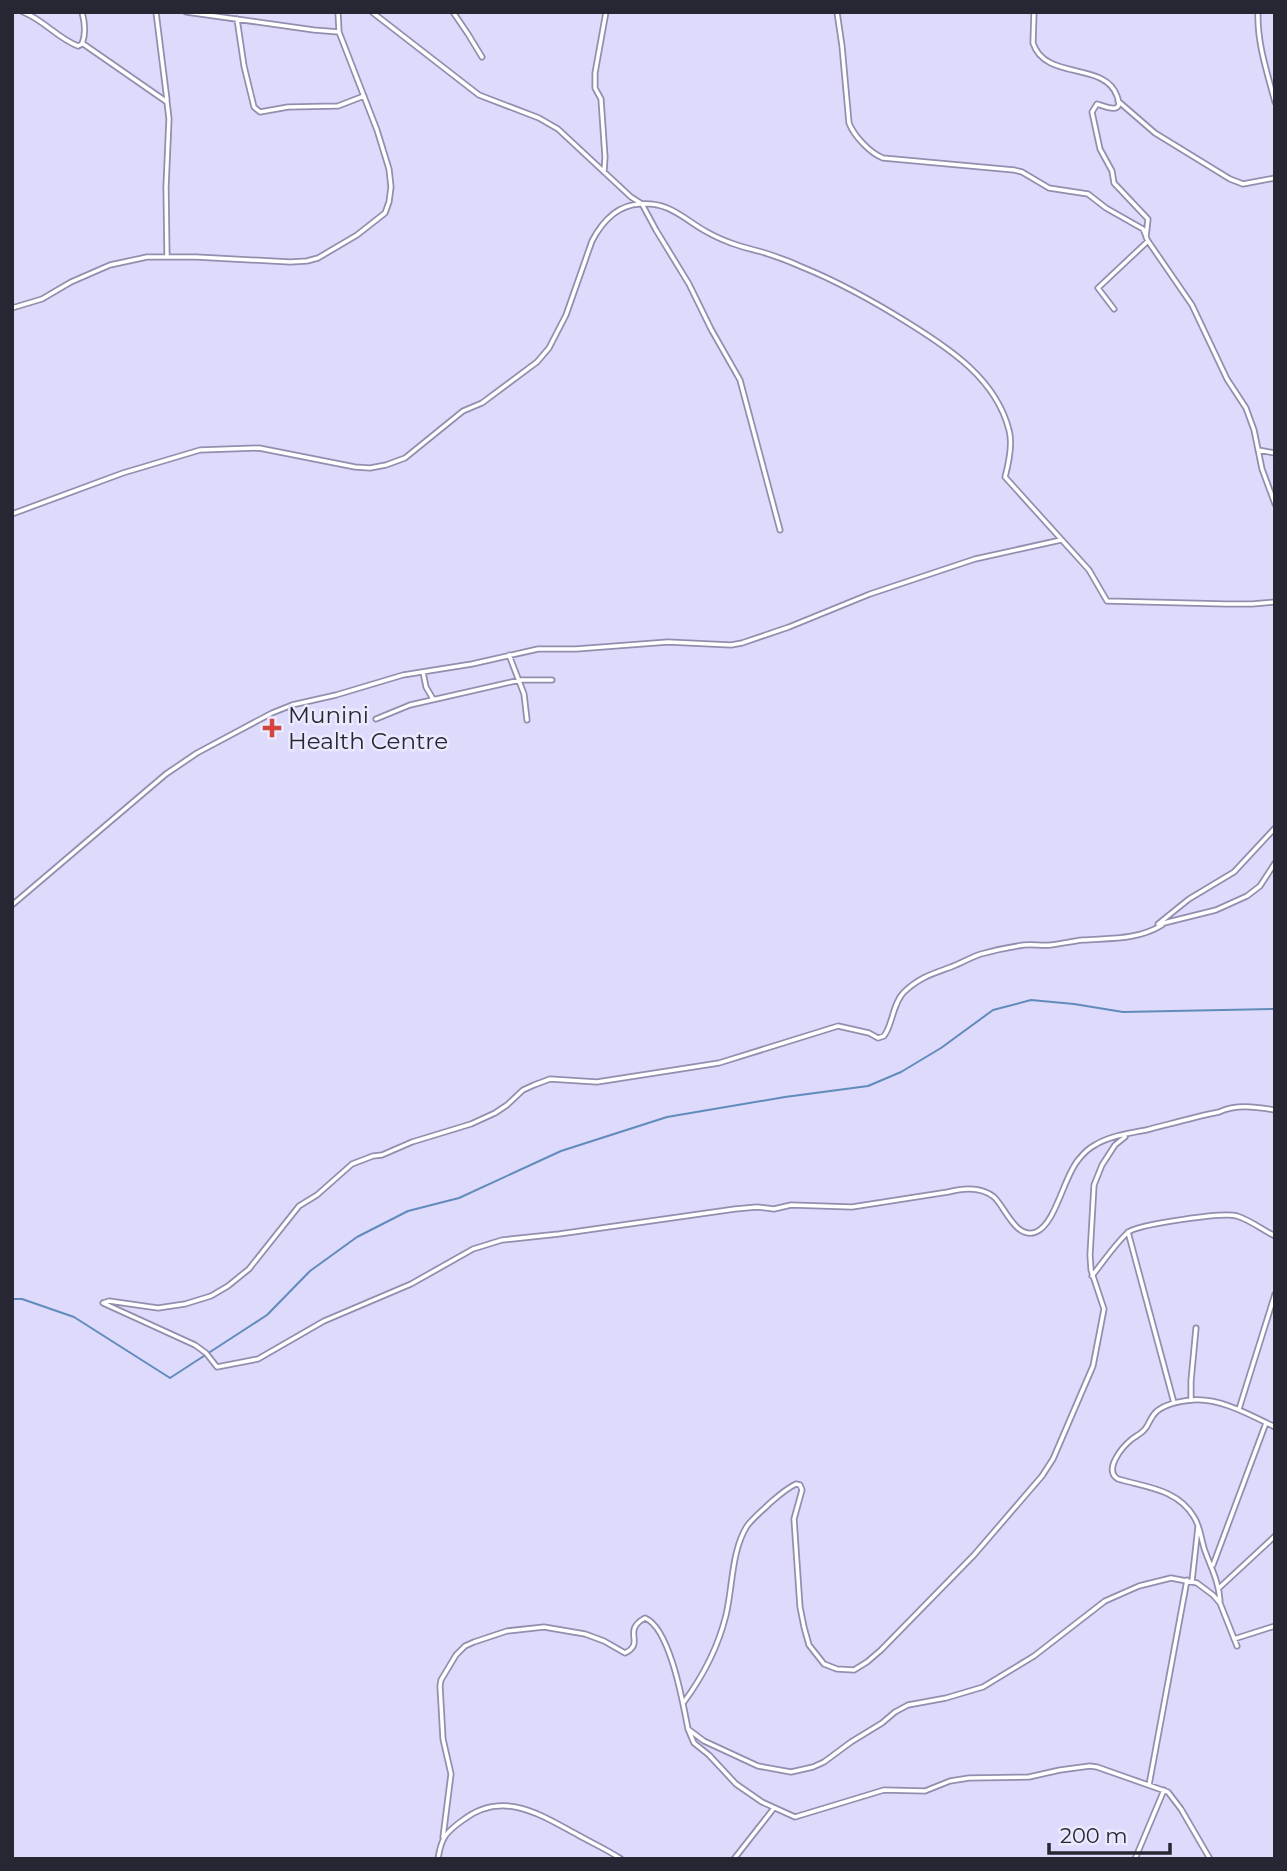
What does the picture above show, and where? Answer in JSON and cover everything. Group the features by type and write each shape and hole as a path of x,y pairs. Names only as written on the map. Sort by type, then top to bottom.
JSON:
{"street":[{"path":"23,12 78,46 82,43 85,29 82,12"},
{"path":"156,12 169,119 167,257"},
{"path":"186,12 339,32"},
{"path":"12,308 42,299 71,282 110,265 147,257 307,261 318,258 357,236 374,223 385,213 389,202 389,169 339,32 338,12"},
{"path":"372,12 479,95 539,118 558,129 631,197 642,204 740,380 780,530"},
{"path":"453,12 481,57"},
{"path":"604,172 601,99 595,88 595,73 606,12"},
{"path":"837,12 849,123 851,130 877,156 910,162 1022,172 1049,188 1088,194 1106,208 1143,229 1192,305 1227,379 1246,408 1254,430 1262,469 1275,504"},
{"path":"1034,12 1033,43 1041,55 1055,65 1105,80 1117,95 1117,106 1114,109 1097,104 1092,112 1100,149 1112,171 1114,183 1148,219 1147,239 1098,288 1114,309"},
{"path":"1258,12 1257,25 1261,47 1275,102"},
{"path":"237,19 254,107 260,112 288,107 338,106 364,96"},
{"path":"82,43 167,102"},
{"path":"1118,100 1155,133 1230,179 1243,184 1275,178"},
{"path":"12,513 123,473 200,450 259,448 370,468 405,457 455,417 482,403 537,362 549,348 566,315 597,230 615,213 635,204 642,204 679,212 707,232 733,244 821,275 875,301 953,352 985,384 1009,427 1011,439 1005,477 1089,570 1099,584 1104,598 1110,602 1275,602"},
{"path":"1258,450 1275,453"},
{"path":"12,905 157,781 198,753 292,705 403,675 472,664 538,649 599,648 668,642 731,645 742,643 870,594 975,559 1061,540"},
{"path":"509,655 526,701 527,719"},
{"path":"424,672 426,687 433,699"},
{"path":"376,719 433,699 520,680 552,680"},
{"path":"1158,924 1189,899 1234,873 1275,828"},
{"path":"1158,924 1216,910 1247,896 1260,886 1275,863"},
{"path":"1158,924 1162,925 1146,933 1120,938 1025,945 999,950 928,974 905,991 887,1031 884,1036 878,1038 869,1033 838,1026 719,1063 597,1082 550,1079 534,1084 495,1113 471,1124 352,1164 317,1195 299,1206 249,1269 205,1299 158,1308 109,1301 103,1303 195,1345 206,1353 217,1367 258,1359 324,1321 411,1284 472,1249 502,1240 735,1209 774,1209 791,1205 858,1206 962,1188 976,1189 995,1198 1013,1224 1033,1233 1044,1226 1058,1203 1076,1162 1096,1144 1230,1107 1255,1106 1275,1110"},
{"path":"683,1704 700,1679 714,1650 726,1616 733,1567 747,1526 791,1486 800,1485 802,1490 794,1519 800,1607 809,1645 829,1667 854,1670 867,1662 967,1562 1042,1476 1063,1439 1093,1366 1103,1316 1103,1304 1092,1276 1090,1255 1096,1175 1115,1145 1129,1133"},
{"path":"1092,1276 1129,1232 1226,1214 1239,1217 1275,1236"},
{"path":"1129,1232 1174,1403"},
{"path":"1239,1410 1275,1294"},
{"path":"1191,1400 1196,1328"},
{"path":"1237,1646 1220,1603 1219,1588 1198,1525 1187,1508 1167,1493 1118,1479 1111,1472 1116,1459 1129,1442 1144,1430 1152,1416 1163,1407 1174,1403 1191,1400 1217,1403 1275,1427"},
{"path":"1212,1566 1266,1423"},
{"path":"1149,1786 1190,1581 1198,1525"},
{"path":"1219,1588 1275,1536"},
{"path":"688,1729 704,1741 758,1766 791,1772 813,1767 908,1705 974,1691 1009,1673 1105,1601 1139,1586 1171,1578 1190,1581 1208,1590 1220,1603"},
{"path":"438,1859 451,1774 443,1740 440,1686 456,1655 465,1647 507,1631 544,1627 585,1634 625,1653 634,1646 635,1624 645,1618 656,1626 674,1664 689,1735 694,1743 736,1784 792,1816 884,1790 925,1791 969,1777 1029,1777 1090,1766 1164,1790 1174,1798 1210,1859"},
{"path":"1234,1639 1275,1626"},
{"path":"1135,1859 1164,1790"},
{"path":"443,1837 467,1816 481,1809 509,1806 531,1810 621,1859"},
{"path":"734,1859 774,1808"}],"waterway":[{"path":"12,1299 22,1299 74,1317 170,1378 267,1315 310,1271 357,1237 408,1211 459,1198 561,1151 667,1117 868,1086 901,1072 941,1048 993,1010 1031,1000 1123,1012 1275,1009"}],"place":[{"name":"Munini Health Centre","path":"272,728"}]}
